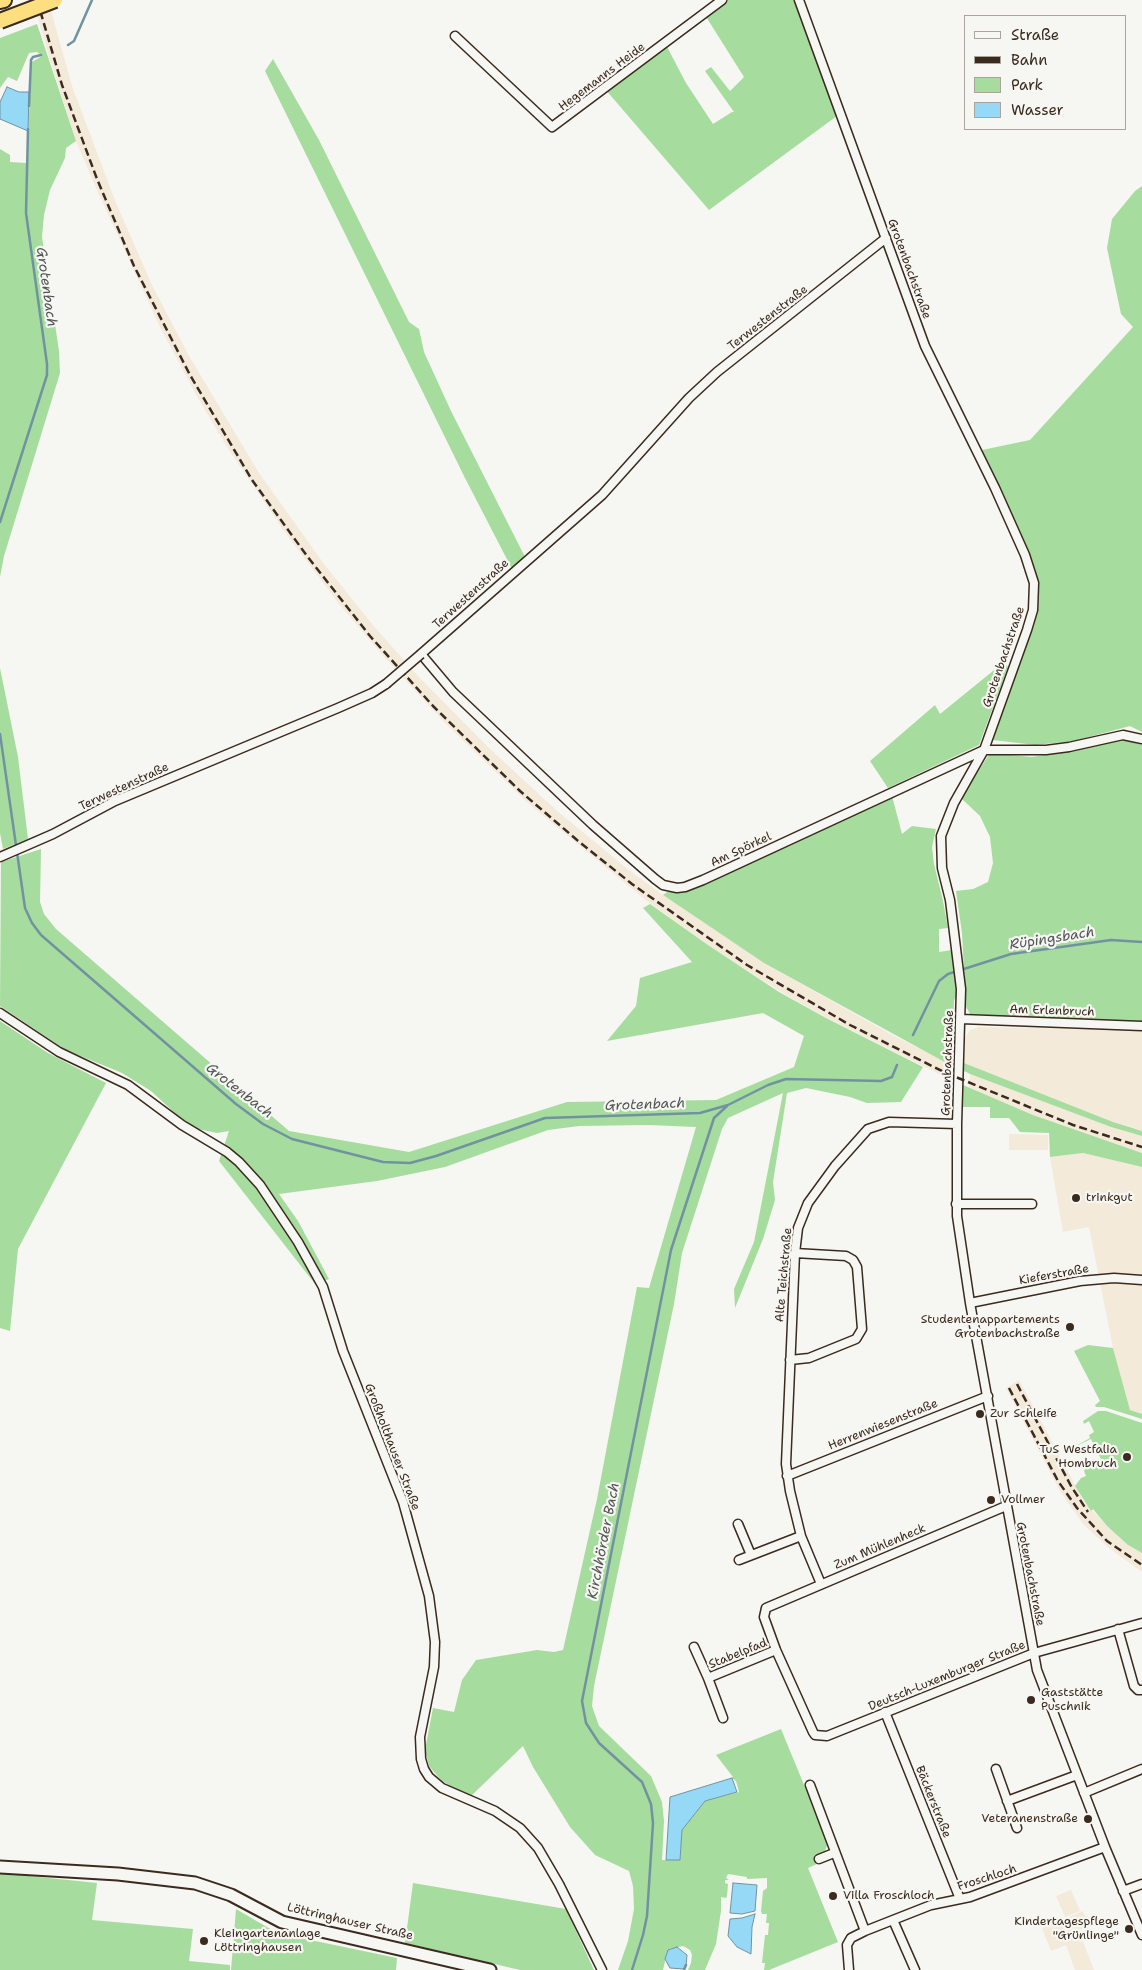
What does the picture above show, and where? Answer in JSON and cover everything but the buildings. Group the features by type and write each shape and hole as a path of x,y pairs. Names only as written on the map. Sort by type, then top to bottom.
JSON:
{"highway":[{"path":"0,1 4,0"},
{"path":"0,21 55,0"}],"street":[{"name":"Hegemanns Heide","path":"455,36 552,127 722,0"},
{"name":"Grotenbachstraße","path":"799,0 925,346 995,488 1025,555 1034,583 1034,603 1027,630 984,750 954,803 942,836 942,868 950,900 961,989 956,1204 970,1303 1006,1506 1034,1653 1043,1689 1142,1935"},
{"name":"Terwestenstraße","path":"0,857 53,834 115,801 338,708 372,693 386,684 602,495 689,398 717,372 886,238"},
{"name":"Am Spörkel","path":"421,654 453,692 579,812 655,879 670,887 684,887 702,880 984,750 1046,750 1070,747 1122,735 1142,739"},
{"name":"Großholthauser Straße","path":"0,1013 59,1052 128,1085 182,1126 227,1152 260,1185 298,1242 323,1287 342,1352 402,1502 430,1596 435,1628 435,1654 420,1737 422,1765 429,1777 442,1788 495,1811 520,1828 538,1848 559,1884 602,1970"},
{"name":"Am Erlenbruch","path":"961,1020 1142,1026"},
{"name":"Alte Teichstraße","path":"821,1584 802,1536 787,1476 786,1451 790,1360 798,1228 808,1203 835,1166 864,1132 872,1127 889,1122 957,1124"},
{"path":"956,1204 1032,1204"},
{"path":"790,1360 809,1358 856,1339 862,1330 857,1267 853,1260 846,1256 795,1253"},
{"name":"Kieferstraße","path":"970,1303 1089,1280 1114,1278 1142,1280"},
{"name":"Herrenwiesenstraße","path":"787,1476 988,1396"},
{"name":"Zum Mühlenheck","path":"776,1650 764,1617 764,1610 774,1603 1006,1506"},
{"path":"738,1524 751,1555"},
{"path":"739,1560 802,1536"},
{"name":"Deutsch-Luxemburger Straße","path":"776,1650 812,1732 819,1736 827,1736 1034,1653 1142,1623"},
{"path":"1118,1629 1134,1686 1138,1690 1142,1690"},
{"name":"Stabelpfad","path":"694,1647 723,1718"},
{"name":"Stabelpfad","path":"708,1678 776,1650"},
{"name":"Bäckerstraße","path":"885,1712 960,1899"},
{"path":"996,1769 1017,1828"},
{"path":"1084,1793 1142,1770"},
{"path":"1007,1801 1077,1775"},
{"path":"810,1785 864,1931"},
{"name":"Froschloch","path":"849,1970 847,1945 851,1938 864,1931 931,1905 970,1898 1105,1847"},
{"path":"819,1858 834,1853"},
{"name":"Löttringhauser Straße","path":"0,1866 118,1874 195,1882 231,1895 282,1922 490,1970"},
{"path":"1123,1891 1142,1884"},
{"path":"893,1920 915,1970"}],"shaded area":[{"path":"33,0 48,0 72,86 116,203 152,285 189,356 259,473 324,564 372,624 418,676 488,747 556,810 629,870 764,963 896,1037 946,1061 947,1078 827,1018 781,992 714,949 648,902 528,803 445,723 385,658 340,605 284,531 227,447 195,393 159,325 76,141"},
{"path":"979,1027 1142,1030 1142,1131 1113,1122 964,1063 965,1038 970,1030"},
{"path":"970,1074 1111,1127 1142,1136 1142,1153 1033,1115 969,1088"},
{"path":"1009,1134 1048,1135 1048,1150 1009,1150"},
{"path":"1083,1153 1142,1167 1142,1414 1130,1410 1113,1348 1089,1227 1063,1232 1050,1157"},
{"path":"1019,1380 1083,1500 1128,1545 1142,1553 1142,1572 1109,1548 1083,1524 1060,1491 1006,1388"},
{"path":"1071,1890 1080,1911 1065,1917 1056,1896"},
{"path":"1083,1911 1089,1926 1071,1933 1075,1941 1082,1939 1094,1970 1075,1970 1066,1945 1051,1951 1042,1928"}],"green space":[{"path":"722,0 799,0 841,113 709,210 605,89 664,41 686,83 713,124 734,112 705,71 711,67 730,91 744,77 703,12"},
{"path":"37,24 76,141 66,148 65,158 50,190 44,215 42,237 59,351 60,373 4,556 0,577 0,149 10,155 10,162 27,163 31,67 32,62 42,56 37,52 29,53 17,81 8,77 0,88 0,38"},
{"path":"273,59 319,140 409,322 419,329 424,352 451,411 525,557 512,569 465,478 265,71"},
{"path":"1142,186 1142,732 1130,726 1074,741 1035,745 993,740 1036,613 1039,582 997,480 982,450 1030,440 1133,327 1121,314 1107,248 1112,219 1135,191"},
{"path":"1004,662 1008,667 979,745 888,788 870,761 935,705 940,714"},
{"path":"0,668 18,757 28,839 3,849 0,833"},
{"path":"1119,738 1142,745 1142,1021 972,1017 966,1007 962,933 956,891 973,889 988,882 993,863 990,837 980,816 962,799 966,790 990,753 1032,757 1073,750"},
{"path":"892,796 902,834 912,826 936,829 932,847 934,864 948,928 939,929 939,952 952,950 957,996 954,1000 952,1066 764,963 663,895 669,891 678,891"},
{"path":"41,849 40,902 44,914 56,929 289,1131 409,1152 567,1102 716,1100 794,1067 804,1036 763,1013 607,1041 636,1006 640,978 692,962 643,908 650,904 779,992 923,1067 901,1102 867,1103 850,1097 806,1088 787,1093 773,1182 775,1200 763,1239 735,1308 734,1289 754,1242 783,1093 728,1118 722,1129 682,1253 674,1304 594,1686 592,1706 599,1726 651,1776 662,1802 664,1821 662,1860 680,1860 682,1830 705,1801 739,1792 736,1781 716,1755 781,1729 828,1843 825,1851 814,1856 817,1864 808,1868 838,1942 769,1970 764,1970 765,1963 762,1963 765,1935 768,1935 769,1923 766,1923 767,1914 762,1914 761,1911 763,1891 767,1888 767,1878 747,1879 747,1877 728,1874 726,1878 729,1880 725,1880 725,1883 728,1884 727,1896 726,1898 721,1897 716,1944 705,1970 688,1970 692,1955 690,1950 683,1946 670,1949 667,1952 663,1970 618,1970 628,1941 634,1909 633,1886 629,1871 595,1855 570,1827 533,1767 523,1746 471,1796 453,1788 440,1779 429,1766 425,1750 433,1708 454,1712 462,1680 476,1660 537,1650 554,1652 563,1650 597,1499 637,1287 649,1288 696,1127 649,1125 579,1126 548,1130 445,1167 377,1181 279,1194 298,1221 329,1279 315,1284 219,1161 229,1131 217,1133 198,1129 177,1115 151,1091 122,1073 66,1050 0,1006 1,862"},
{"path":"0,1021 48,1053 106,1083 18,1249 10,1331 0,1328"},
{"path":"964,1063 1113,1122 1142,1131 1142,1136 1111,1127 970,1074 964,1071"},
{"path":"963,1085 1033,1115 1142,1153 1142,1167 1083,1153 1050,1157 1049,1133 1020,1132 1009,1118 990,1118 990,1107 962,1107"},
{"path":"1088,1345 1113,1348 1130,1410 1142,1414 1142,1419 1104,1407 1096,1407 1095,1405 1100,1401 1074,1351"},
{"path":"1098,1411 1106,1411 1142,1423 1142,1553 1128,1545 1107,1526 1093,1509 1091,1511 1075,1486 1081,1478 1086,1476 1084,1471 1086,1467 1101,1459 1091,1439 1074,1447 1090,1438 1089,1435 1094,1432 1089,1421 1084,1424 1083,1421"},
{"path":"0,1873 97,1883 92,1920 193,1929 189,1961 230,1965 230,1970 0,1970"},
{"path":"413,1883 566,1909 594,1970 520,1970 405,1943"},
{"path":"236,1909 272,1930 296,1937 397,1958 396,1970 231,1970"}],"water":[{"path":"7,87 19,92 29,92 28,131 0,119 0,102"},
{"path":"732,1778 737,1792 705,1801 682,1830 680,1860 666,1860 670,1797"},
{"path":"733,1883 757,1885 755,1911 742,1914 730,1913"},
{"path":"755,1914 752,1927 751,1954 737,1947 728,1936 730,1919"},
{"path":"677,1947 687,1955 684,1969 670,1968 665,1959 668,1950"}],"waterway":[{"name":"Grotenbach","path":"68,45 74,41 92,0"},
{"name":"Grotenbach","path":"29,106 31,60 33,57 41,55"},
{"name":"Grotenbach","path":"0,522 47,375 26,213 28,129"},
{"name":"Grotenbach","path":"0,734 25,908 32,923 41,935 236,1104 263,1124 292,1139 383,1162 410,1163 436,1156 545,1118 700,1113 728,1105 768,1085 786,1079 881,1081 892,1077 897,1065"},
{"name":"Rüpingsbach","path":"913,1035 939,981 948,974 1011,954 1111,940 1142,942"},
{"name":"Kirchhörder Bach","path":"632,1970 647,1916 653,1823 651,1804 642,1782 599,1743 586,1723 582,1701 671,1250 714,1118 727,1106"},
{"path":"684,1970 686,1965"}],"railway":[{"path":"37,0 62,85 97,179 134,266 190,375 252,480 307,556 370,636 433,706 520,791 577,840 632,884 747,965 850,1025 946,1073 1073,1125 1142,1147"},
{"path":"1017,1384 1071,1486 1088,1512"},
{"path":"1009,1388 1058,1481 1077,1508 1107,1541 1142,1565"}],"place":[{"name":"trinkgut","path":"1076,1198"},
{"name":"Studentenappartements Grotenbachstraße","path":"1070,1327"},
{"name":"Zur Schleife","path":"980,1414"},
{"name":"TuS Westfalia Hombruch","path":"1127,1457"},
{"name":"Vollmer","path":"991,1500"},
{"name":"Gaststätte Puschnik","path":"1031,1700"},
{"name":"Veteranenstraße","path":"1088,1819"},
{"name":"Villa Froschloch","path":"833,1896"},
{"name":"Kindertagespflege \"Grünlinge\"","path":"1129,1929"},
{"name":"Kleingartenanlage Löttringhausen","path":"204,1941"}]}
